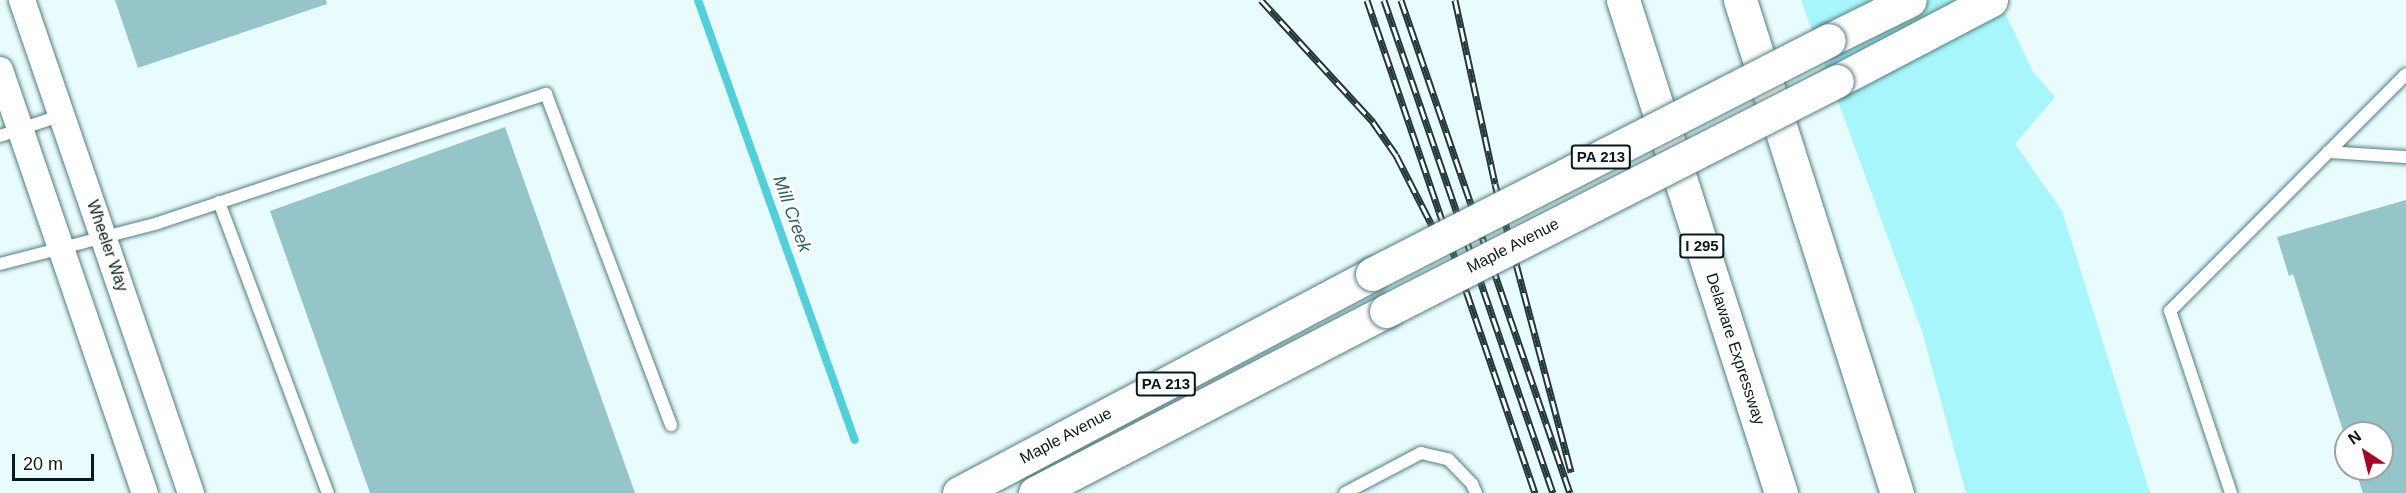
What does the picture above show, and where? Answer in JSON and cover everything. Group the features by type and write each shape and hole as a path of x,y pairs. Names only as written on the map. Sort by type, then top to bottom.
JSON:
{"main road":[{"name":"Delaware Expressway","path":"1623,0 1781,493"},
{"path":"1740,0 1897,493"},
{"name":"Maple Avenue","path":"959,493 1372,274 1910,0"},
{"name":"Maple Avenue","path":"1035,493 1991,0"}],"street":[{"name":"Wheeler Way","path":"22,0 191,493"},
{"path":"0,69 10,133 60,249 145,493"}],"lane":[{"path":"2231,493 2170,311 2406,74"},
{"path":"0,264 36,252 60,249 104,238 546,94 671,426"},
{"path":"10,133 62,115"},
{"path":"2328,152 2406,158"},
{"path":"219,202 328,493"},
{"path":"1345,493 1421,453 1448,459 1472,484 1476,493"}],"shaded area":[{"path":"1801,0 1999,0 2033,72 2055,97 2015,144 2062,211 2150,493 1966,493 1922,331"}],"building":[{"path":"115,0 326,0 327,4 138,68"},
{"path":"505,127 635,493 370,493 270,211"},
{"path":"2406,200 2406,493 2363,493 2359,481 2394,481 2394,421 2340,421 2293,274 2289,276 2277,237"}],"waterway":[{"name":"Mill Creek","path":"698,0 855,440"}],"railway":[{"path":"1261,0 1373,122 1396,155 1444,249"},
{"path":"1367,0 1535,493"},
{"path":"1384,0 1553,493"},
{"path":"1401,0 1570,493"},
{"path":"1455,0 1495,184 1571,472"}]}
